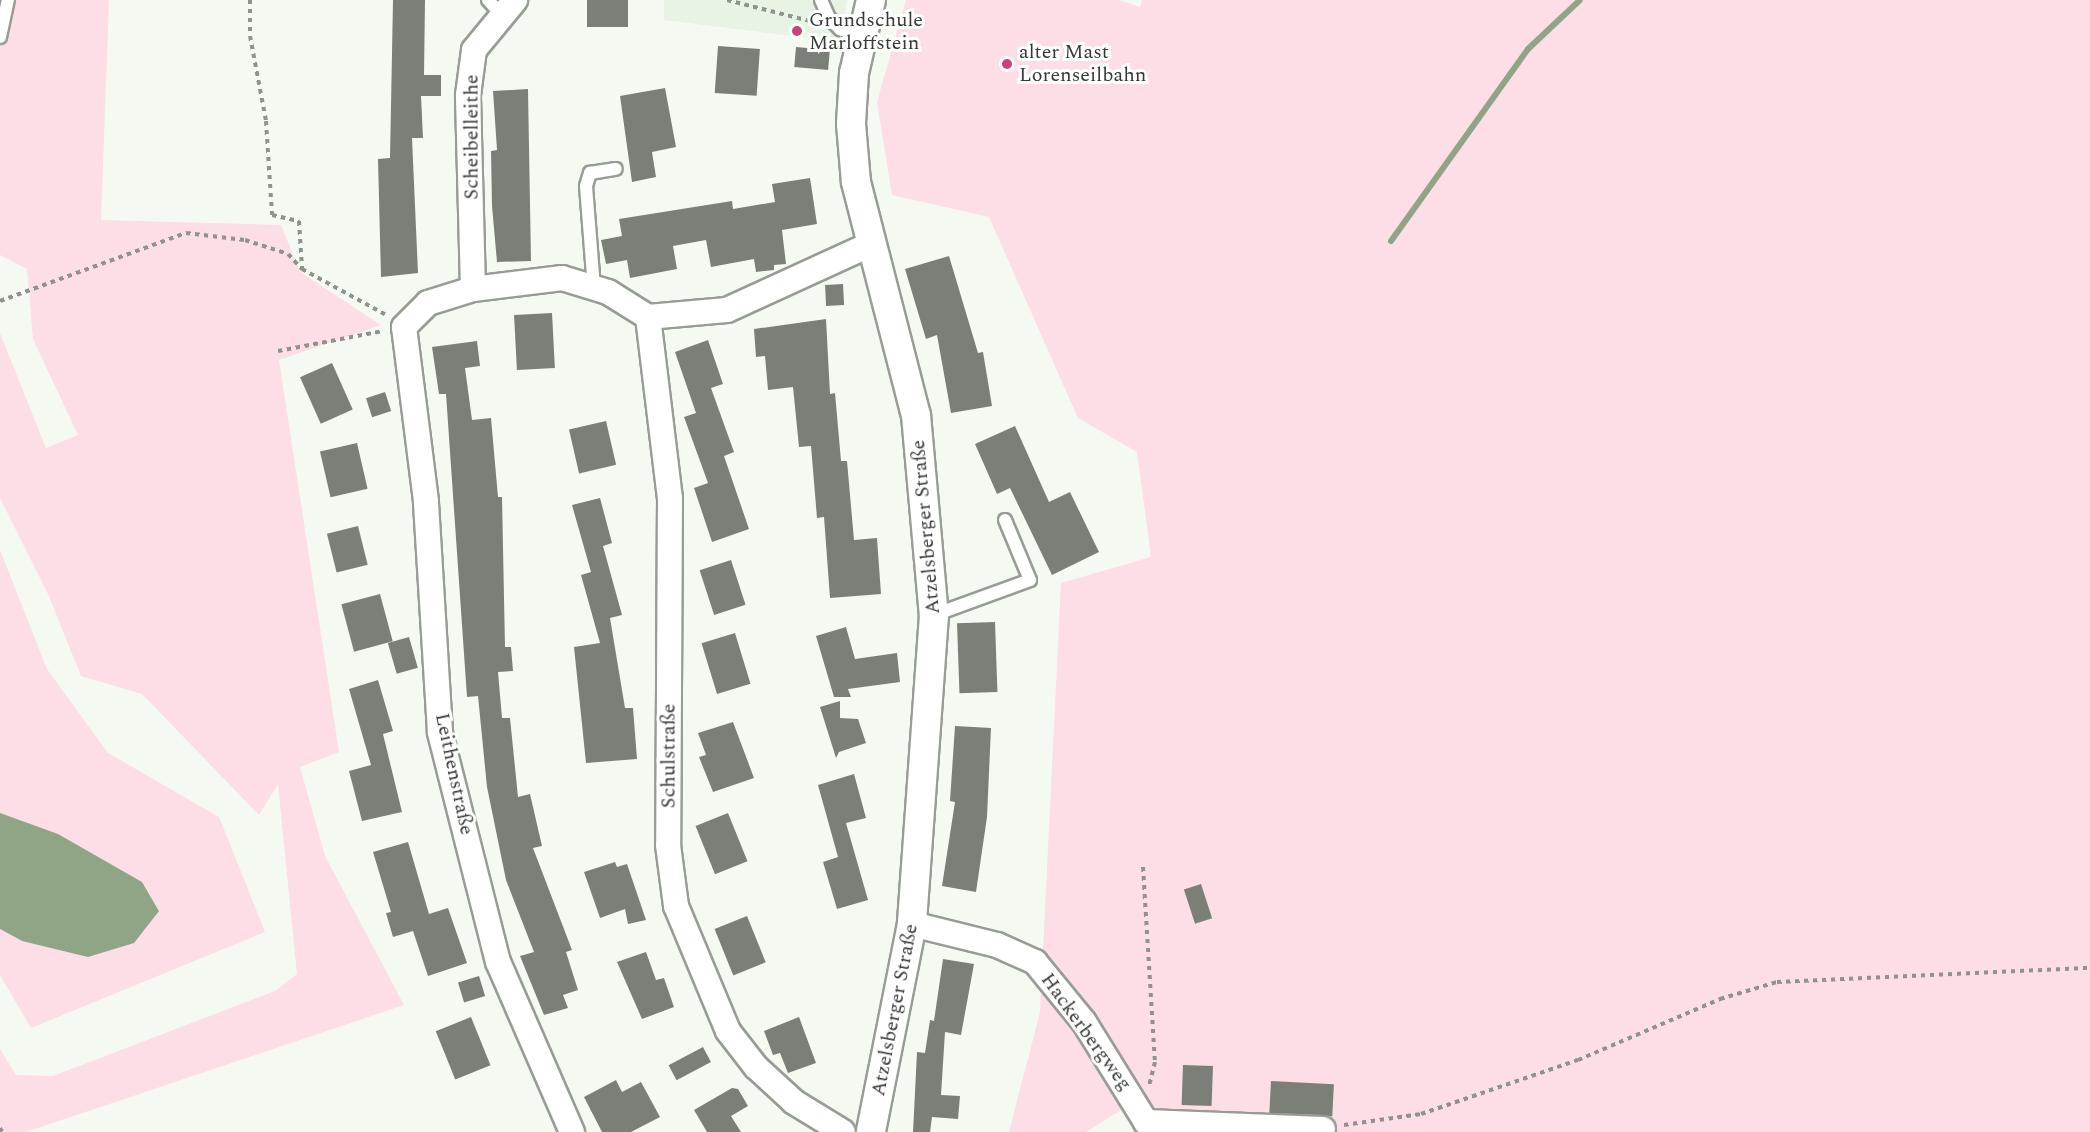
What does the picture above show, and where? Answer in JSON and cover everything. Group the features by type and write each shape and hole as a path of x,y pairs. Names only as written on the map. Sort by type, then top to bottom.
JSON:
{"street":[{"name":"Atzelsberger Straße","path":"871,0 862,37 851,124 856,182 916,415 934,615 912,924 871,1132"},
{"name":"Scheibelleithe","path":"473,289 468,95 474,50 501,5"},
{"path":"404,327 428,303 473,289 562,278 594,288 648,317 727,310 871,244"},
{"name":"Schulstraße","path":"648,317 670,498 668,845 676,906 728,1031 756,1067 794,1101 843,1132"},
{"name":"Leithenstraße","path":"404,327 426,501 440,732 498,962 572,1132"},
{"name":"Hackerbergweg","path":"912,924 997,945 1035,962 1072,1006 1142,1113"},
{"path":"1142,1113 1323,1129"}],"lane":[{"path":"0,37 8,0"},
{"path":"821,0 835,24 862,37"},
{"path":"594,288 586,186 590,172 616,170"},
{"path":"934,615 1030,580 1005,520"}],"path":[{"path":"250,0 250,36 266,121 272,215 299,221 302,269"},
{"path":"727,0 835,24"},
{"path":"0,301 186,233 245,240 288,254 302,269 404,327"},
{"path":"279,351 404,327"},
{"path":"1142,1113 1155,1062 1143,867"},
{"path":"1323,1129 1420,1114 1578,1060 1720,999 1777,982 2090,968"}],"shaded area":[{"path":"0,0 109,0 101,220 281,225 300,272 381,325 279,360 339,752 300,767 325,856 404,1005 26,1132 0,1132 0,1049 16,1075 53,1076 275,991 297,974 278,784 259,815 142,694 81,676 48,594 0,498 0,333 46,448 78,435 33,339 27,269 0,255"},
{"name":"Grundschule Marloffstein","path":"664,0 847,0 841,42 664,20"},
{"path":"906,0 1119,0 1140,7 1142,0 2090,0 2090,1132 1145,1132 1131,1104 1086,1132 1009,1132 1040,1012 1061,583 1151,557 1137,452 1078,418 989,217 892,195 877,102"},
{"path":"0,550 47,669 108,753 219,817 265,932 31,1028 0,975 0,929 22,941 159,910 142,882 0,813"},
{"path":"0,813 58,834 142,882 159,911 134,943 88,957 22,941 0,929"}],"building":[{"path":"393,0 425,0 424,75 441,75 441,96 421,96 423,138 412,138 418,273 381,277 378,159 390,158"},
{"path":"587,0 628,0 628,27 587,27"},
{"path":"718,46 760,49 757,96 715,93"},
{"path":"796,47 830,50 828,70 794,67"},
{"path":"665,88 676,147 652,152 656,177 632,182 620,96"},
{"path":"528,89 531,261 497,262 492,206 491,151 497,150 493,91"},
{"path":"810,178 817,224 782,230 786,264 774,265 774,270 756,272 754,259 711,267 706,240 673,246 677,269 630,278 627,260 606,264 601,240 622,236 619,219 732,201 733,209 775,202 772,184"},
{"path":"949,256 978,353 983,352 992,406 951,413 937,335 926,339 905,269"},
{"path":"843,284 844,305 826,306 825,285"},
{"path":"552,313 555,368 517,370 514,315"},
{"path":"826,319 830,394 835,393 841,461 847,461 854,540 877,538 881,594 830,598 824,517 817,518 811,446 799,447 793,387 768,390 765,356 756,357 754,329"},
{"path":"708,340 723,384 711,388 734,452 724,456 749,529 712,542 694,488 708,483 684,417 696,413 675,352"},
{"path":"477,341 480,366 465,368 472,420 491,418 498,497 502,497 505,647 511,647 513,671 498,672 502,718 510,718 518,797 530,794 542,846 533,848 572,950 566,952 578,990 563,995 568,1008 544,1015 520,956 534,952 506,880 487,787 478,696 467,697 446,394 439,394 432,347"},
{"path":"332,363 353,410 321,424 300,377"},
{"path":"385,392 391,411 372,417 366,398"},
{"path":"606,421 616,465 579,473 569,430"},
{"path":"1015,426 1049,502 1070,492 1099,552 1052,575 1010,488 997,494 975,444"},
{"path":"357,443 368,489 331,497 320,452"},
{"path":"600,498 612,543 603,546 622,615 610,618 625,708 633,708 637,759 586,763 574,647 600,643 581,575 591,572 572,505"},
{"path":"358,526 368,565 337,573 327,534"},
{"path":"731,560 746,605 714,615 700,570"},
{"path":"380,594 393,641 354,652 341,604"},
{"path":"995,622 997,692 959,693 957,623"},
{"path":"846,627 855,659 897,653 900,682 848,689 851,697 834,697 816,636"},
{"path":"735,633 750,684 717,694 702,643"},
{"path":"409,637 418,668 397,674 388,643"},
{"path":"378,680 393,731 383,734 402,812 362,821 349,771 371,765 349,689"},
{"path":"840,701 840,718 858,719 866,743 839,752 836,758 820,707"},
{"path":"733,722 754,778 713,792 699,757 706,755 698,733"},
{"path":"955,726 991,728 987,817 976,892 942,886 955,802 950,801"},
{"path":"854,774 866,818 846,823 868,900 837,909 823,862 838,857 818,785"},
{"path":"728,813 747,861 715,874 696,826"},
{"path":"408,842 429,914 448,908 467,963 428,976 413,931 393,937 386,913 391,912 373,852"},
{"path":"615,862 617,867 627,864 646,920 628,924 625,909 600,918 584,872"},
{"path":"1201,884 1212,918 1195,924 1184,890"},
{"path":"747,916 766,962 733,975 715,929"},
{"path":"646,952 656,980 664,978 674,1007 642,1019 617,962"},
{"path":"943,959 974,964 961,1035 945,1032 941,1095 960,1096 958,1119 932,1117 930,1132 913,1132 917,1052 925,1053 930,1020 934,1021"},
{"path":"479,976 485,996 464,1003 458,982"},
{"path":"471,1017 490,1065 455,1079 436,1031"},
{"path":"799,1017 816,1063 788,1073 780,1053 773,1055 764,1031"},
{"path":"703,1047 711,1062 677,1080 669,1065"},
{"path":"1183,1065 1213,1066 1212,1106 1182,1105"},
{"path":"616,1080 622,1092 641,1082 660,1117 631,1132 602,1132 584,1097"},
{"path":"1271,1081 1334,1084 1332,1116 1269,1113"},
{"path":"732,1088 738,1089 748,1106 731,1116 741,1132 707,1132 694,1110"}],"waterway":[{"path":"1391,241 1528,49 1580,0"}],"place":[{"name":"Grundschule Marloffstein","path":"797,31"},
{"name":"alter Mast Lorenseilbahn","path":"1007,64"}]}
